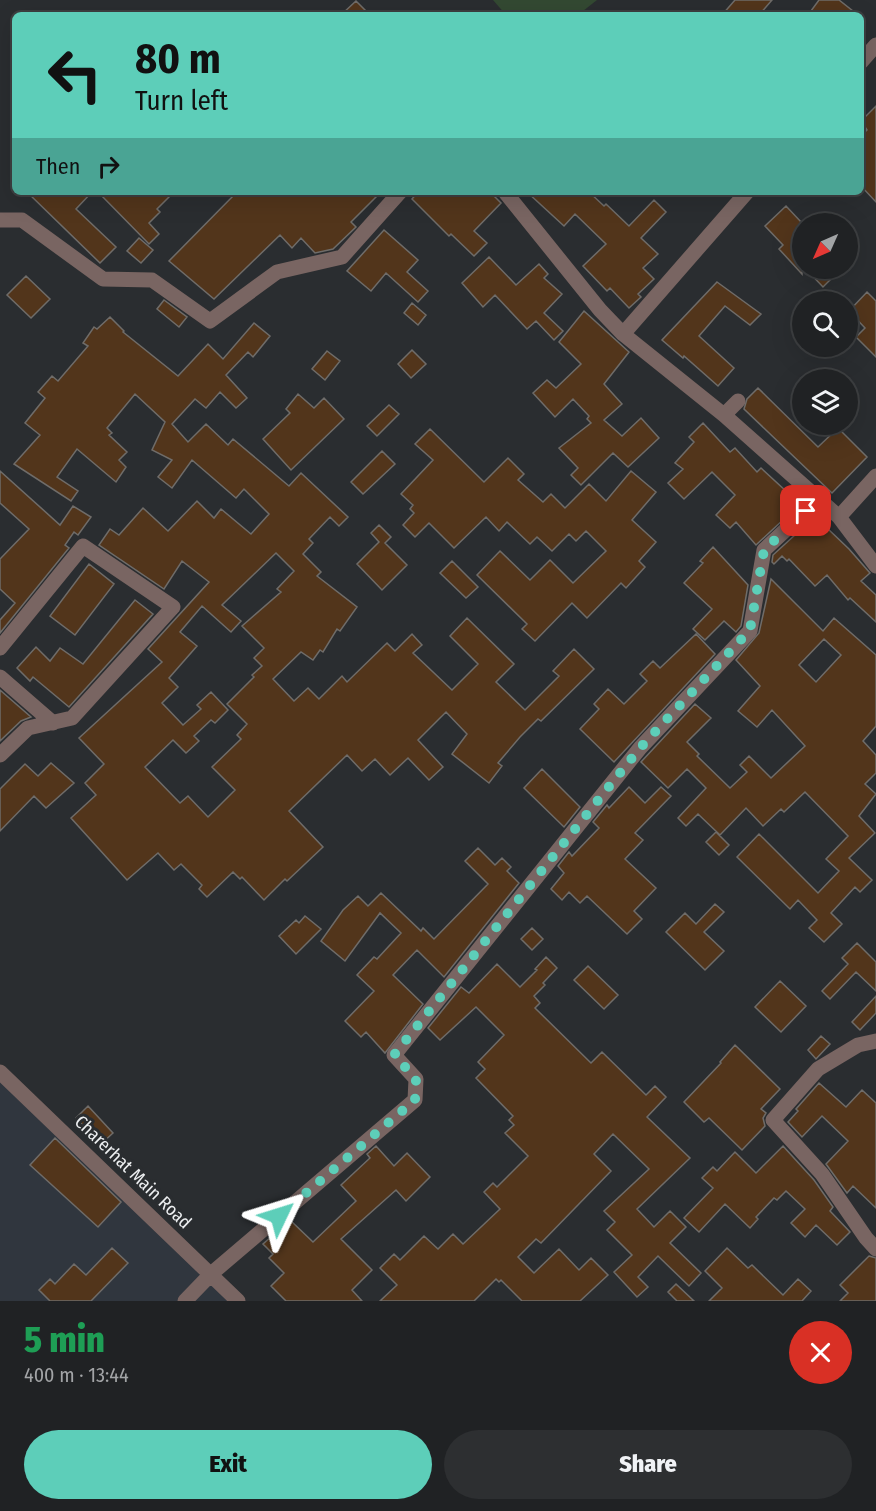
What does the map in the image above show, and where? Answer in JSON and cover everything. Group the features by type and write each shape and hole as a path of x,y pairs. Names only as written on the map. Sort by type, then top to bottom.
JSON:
{"street":[{"path":"864,59 876,45"},
{"path":"0,220 22,220 103,279 152,280 210,321 277,272 342,257 397,195"},
{"path":"507,195 600,310 623,334 724,415 820,498 839,517 876,566"},
{"path":"623,334 744,195"},
{"path":"724,415 738,401"},
{"path":"839,517 876,476"},
{"path":"185,1301 211,1274 415,1100 416,1079 394,1055 640,748 750,630 764,550 820,498"},
{"path":"0,648 83,546 173,608 72,718 28,728 0,755"},
{"path":"0,677 52,723"},
{"path":"876,1041 858,1045 818,1069 772,1120 822,1174 876,1249"},
{"name":"Charerhat Main Road","path":"0,1072 238,1301"}],"shaded area":[{"path":"0,1072 239,1301 0,1301"}],"green space":[{"path":"493,0 597,0 582,12 503,12"}],"building":[{"path":"735,0 772,0 762,12 725,12"},
{"path":"819,0 839,0 854,12 810,12"},
{"path":"356,1 367,12 344,12"},
{"path":"876,106 876,202 864,189 864,133 867,130 864,126 864,118"},
{"path":"30,195 89,195 76,209 116,247 100,263"},
{"path":"101,195 171,195 157,209 160,212 149,223 159,234 149,244"},
{"path":"234,195 378,195 351,222 356,227 333,249 315,253 301,238 292,248 280,235 214,299 169,261"},
{"path":"415,195 493,195 501,203 474,231 487,243 474,256 451,234 449,236 412,199"},
{"path":"530,195 592,195 604,206 606,204 629,226 654,200 666,212 641,238 658,254 643,268 654,279 638,294 641,297 629,308 610,288 607,291 583,266 606,244 575,214 564,226"},
{"path":"786,206 793,213 792,263 779,249 783,245 765,226"},
{"path":"384,230 418,260 407,272 428,291 418,302 386,273 371,291 347,271"},
{"path":"139,238 153,250 141,263 127,251"},
{"path":"489,257 516,285 539,264 548,274 544,278 562,294 544,313 563,331 554,340 536,321 527,329 495,295 483,307 462,283"},
{"path":"26,276 50,299 31,318 7,295"},
{"path":"815,279 831,279 823,287"},
{"path":"717,282 761,314 750,325 725,306 699,336 734,368 718,386 662,340"},
{"path":"867,292 876,301 876,357 858,339 858,335 865,328 858,321 858,302"},
{"path":"164,300 187,317 179,327 157,309"},
{"path":"412,303 426,315 418,325 404,313"},
{"path":"584,311 629,352 604,384 622,404 604,420 622,436 641,418 659,438 628,467 613,453 581,485 571,475 578,468 559,448 591,423 587,419 589,416 573,399 555,417 533,393 547,380 556,388 581,364 559,342"},
{"path":"110,317 123,332 178,376 208,344 223,359 254,323 270,336 253,357 248,352 226,375 247,398 236,408 220,392 206,408 195,399 172,424 188,442 206,424 228,445 233,439 289,486 301,473 348,517 339,526 330,517 309,539 313,543 303,554 321,572 317,576 357,607 340,631 337,629 323,652 320,650 313,660 301,652 273,679 294,701 308,688 319,699 342,676 347,682 387,643 395,651 412,634 422,645 413,653 452,690 478,664 450,636 467,618 514,664 496,682 525,710 559,676 553,671 574,649 594,669 541,721 538,719 520,737 498,763 502,766 489,783 452,754 467,734 446,712 418,740 443,767 429,780 408,758 390,775 375,759 362,771 347,755 289,811 323,847 264,900 242,877 240,879 233,872 207,897 199,889 202,885 181,864 174,870 158,853 127,880 71,818 96,795 85,783 104,764 79,738 162,662 148,649 209,582 182,561 164,589 99,545 110,529 119,535 143,508 168,531 197,501 214,518 221,509 251,534 269,514 244,489 236,498 192,460 172,488 158,477 172,460 152,450 165,422 135,394 107,428 112,433 109,435 127,452 119,460 126,467 116,482 77,449 57,477 78,491 71,501 14,464 40,435 25,423 45,398 38,392 52,376 58,381 88,346 83,343 94,327 97,329","holes":["276,553 294,571 277,589 281,592 242,626 264,648 254,658 262,666 227,704 247,724 237,735 241,739 212,767 235,790 208,817 188,796 180,803 145,767 173,740 186,753 199,741 194,736 211,720 215,723 228,710 211,692 197,705 201,709 183,725 162,703 178,687 169,678 197,646 180,632 202,606 231,632 241,621 222,605"]},
{"path":"412,350 426,364 411,378 398,364"},
{"path":"327,351 340,361 325,380 312,369"},
{"path":"758,388 792,421 792,435 806,435 818,447 831,435 845,435 867,457 832,493 744,409 747,399"},
{"path":"298,394 314,408 324,398 344,419 291,470 263,439 290,413 286,409"},
{"path":"389,405 399,414 377,436 367,426"},
{"path":"703,423 730,452 735,448 757,472 761,468 800,504 756,545 736,522 730,528 716,515 735,495 712,472 684,499 668,483 683,469 675,463 694,442 689,437"},
{"path":"430,429 484,482 508,458 524,474 518,480 543,502 551,494 565,508 589,484 606,501 631,471 656,492 632,520 656,542 639,561 645,567 626,588 621,583 587,618 572,603 535,641 522,629 527,624 477,575 500,551 530,580 550,560 573,583 606,551 586,531 576,541 569,534 552,551 537,537 530,544 507,522 499,531 486,517 454,548 429,523 415,537 403,525 414,513 410,509 413,505 401,494 433,460 415,444"},
{"path":"382,451 395,464 363,494 351,482"},
{"path":"0,471 60,525 73,506 91,517 78,535 74,532 65,545 69,548 0,633 0,620 15,603 0,589 0,559 29,529 0,503"},
{"path":"807,524 820,535 827,528 870,573 861,581 876,595 876,622 850,598 848,600 827,575 815,586 789,559 787,561 782,556 774,564 772,562 773,555"},
{"path":"379,525 391,537 385,543 407,565 382,590 357,564 379,542 371,533"},
{"path":"713,547 748,585 741,626 736,632 724,621 705,640 693,629 712,609 684,583 703,563 700,561"},
{"path":"452,561 478,587 466,598 440,573"},
{"path":"89,564 114,584 75,635 50,616"},
{"path":"771,579 823,631 834,618 876,655 876,726 863,741 876,755 876,773 865,784 876,794 859,816 875,833 849,858 872,880 860,892 855,887 831,913 842,924 824,942 809,928 817,920 798,900 790,909 737,857 759,834 818,893 839,871 826,859 848,836 805,792 784,812 781,809 763,826 746,808 720,835 698,814 686,826 678,818 706,788 687,769 668,788 641,762 695,704 711,718 687,742 699,754 697,756 730,788 747,772 740,765 749,756 771,778 805,746 772,710 757,727 738,711 760,686 736,660 759,633","holes":["824,639 841,655 816,682 799,665"]},
{"path":"135,600 153,614 69,707 33,677 30,681 17,668 36,647 50,661 60,648 83,664"},
{"path":"696,634 715,654 614,762 580,729 599,709 594,704 608,689 624,704 647,681 640,674 653,661 660,668"},
{"path":"0,690 31,717 21,721 0,741"},
{"path":"51,763 74,783 46,808 34,796 0,831 0,789 25,764 38,776"},
{"path":"542,769 580,807 564,827 524,788"},
{"path":"629,787 645,803 661,787 671,796 635,833 643,840 625,859 656,888 634,911 642,919 627,934 587,896 580,903 569,892 562,900 551,889 564,873 558,866 569,852 572,856 599,828 593,822 607,805 609,808"},
{"path":"716,832 729,845 719,855 706,842"},
{"path":"478,848 495,865 502,858 511,867 507,871 519,883 444,977 417,950 393,975 423,1004 385,1053 366,1032 361,1037 345,1021 374,991 357,975 374,957 377,959 401,933 380,913 345,961 321,941 343,910 358,896 368,906 381,893 421,931 423,928 434,939 488,884 465,861"},
{"path":"715,904 724,912 704,932 724,951 705,970 666,932 685,913 696,924"},
{"path":"305,916 321,929 296,954 279,936 296,920 299,923"},
{"path":"532,928 543,939 532,950 521,939"},
{"path":"857,943 876,962 876,991 856,972 830,999 822,991 848,964 842,958"},
{"path":"546,957 557,968 534,996 540,1003 535,1008 591,1063 602,1052 646,1095 655,1086 666,1097 647,1117 690,1158 637,1209 654,1227 670,1211 686,1227 670,1243 701,1273 689,1286 658,1256 638,1277 648,1287 637,1297 614,1272 632,1255 607,1230 615,1222 604,1211 649,1169 613,1134 594,1154 611,1171 541,1243 536,1239 518,1257 534,1273 559,1249 579,1270 591,1258 608,1275 580,1301 522,1301 501,1280 499,1282 496,1279 474,1301 380,1301 397,1285 380,1268 394,1254 400,1260 424,1236 438,1249 453,1234 463,1244 500,1209 484,1192 493,1183 497,1187 528,1156 505,1133 514,1125 509,1120 513,1116 476,1078 485,1069 478,1062 504,1035 476,1007 440,1040 428,1028 461,987 469,993 497,964 520,987"},
{"path":"588,966 618,995 604,1009 574,980"},
{"path":"780,981 806,1006 781,1032 755,1007"},
{"path":"876,996 876,1013 860,1030 852,1022"},
{"path":"821,1036 830,1044 816,1059 808,1050"},
{"path":"735,1045 780,1089 761,1109 766,1113 763,1118 765,1126 742,1150 709,1118 704,1122 684,1102"},
{"path":"819,1083 846,1107 862,1090 876,1103 876,1208 853,1186 847,1193 826,1164 848,1141 822,1116 802,1137 788,1122 798,1111 796,1109"},
{"path":"88,1106 113,1133 101,1144 76,1118"},
{"path":"55,1138 121,1202 98,1227 30,1165"},
{"path":"376,1146 394,1166 407,1153 430,1177 406,1201 396,1190 341,1239 372,1270 352,1290 362,1301 286,1301 271,1286 284,1273 269,1258 273,1254 263,1244 290,1220 313,1242 356,1201 341,1185 370,1158 367,1154"},
{"path":"783,1146 814,1180 833,1207 830,1211 850,1232 837,1245 816,1225 805,1237 791,1223 805,1209 786,1191 777,1200 774,1198 756,1217 758,1219 750,1228 725,1204 699,1232 684,1218 713,1188 702,1178 713,1167 717,1171 735,1152 756,1173"},
{"path":"112,1248 128,1263 91,1301 50,1301 39,1290 50,1279 55,1284 74,1264 86,1275"},
{"path":"727,1248 748,1268 752,1265 783,1295 798,1279 811,1291 802,1301 709,1301 722,1288 705,1271"},
{"path":"869,1256 876,1258 876,1301 840,1301 848,1293 840,1285"},
{"path":"676,1284 694,1301 677,1301 668,1292"}],"route":[{"path":"279,1216 415,1100 416,1079 394,1055 640,748 750,630 764,550 806,511"}]}
